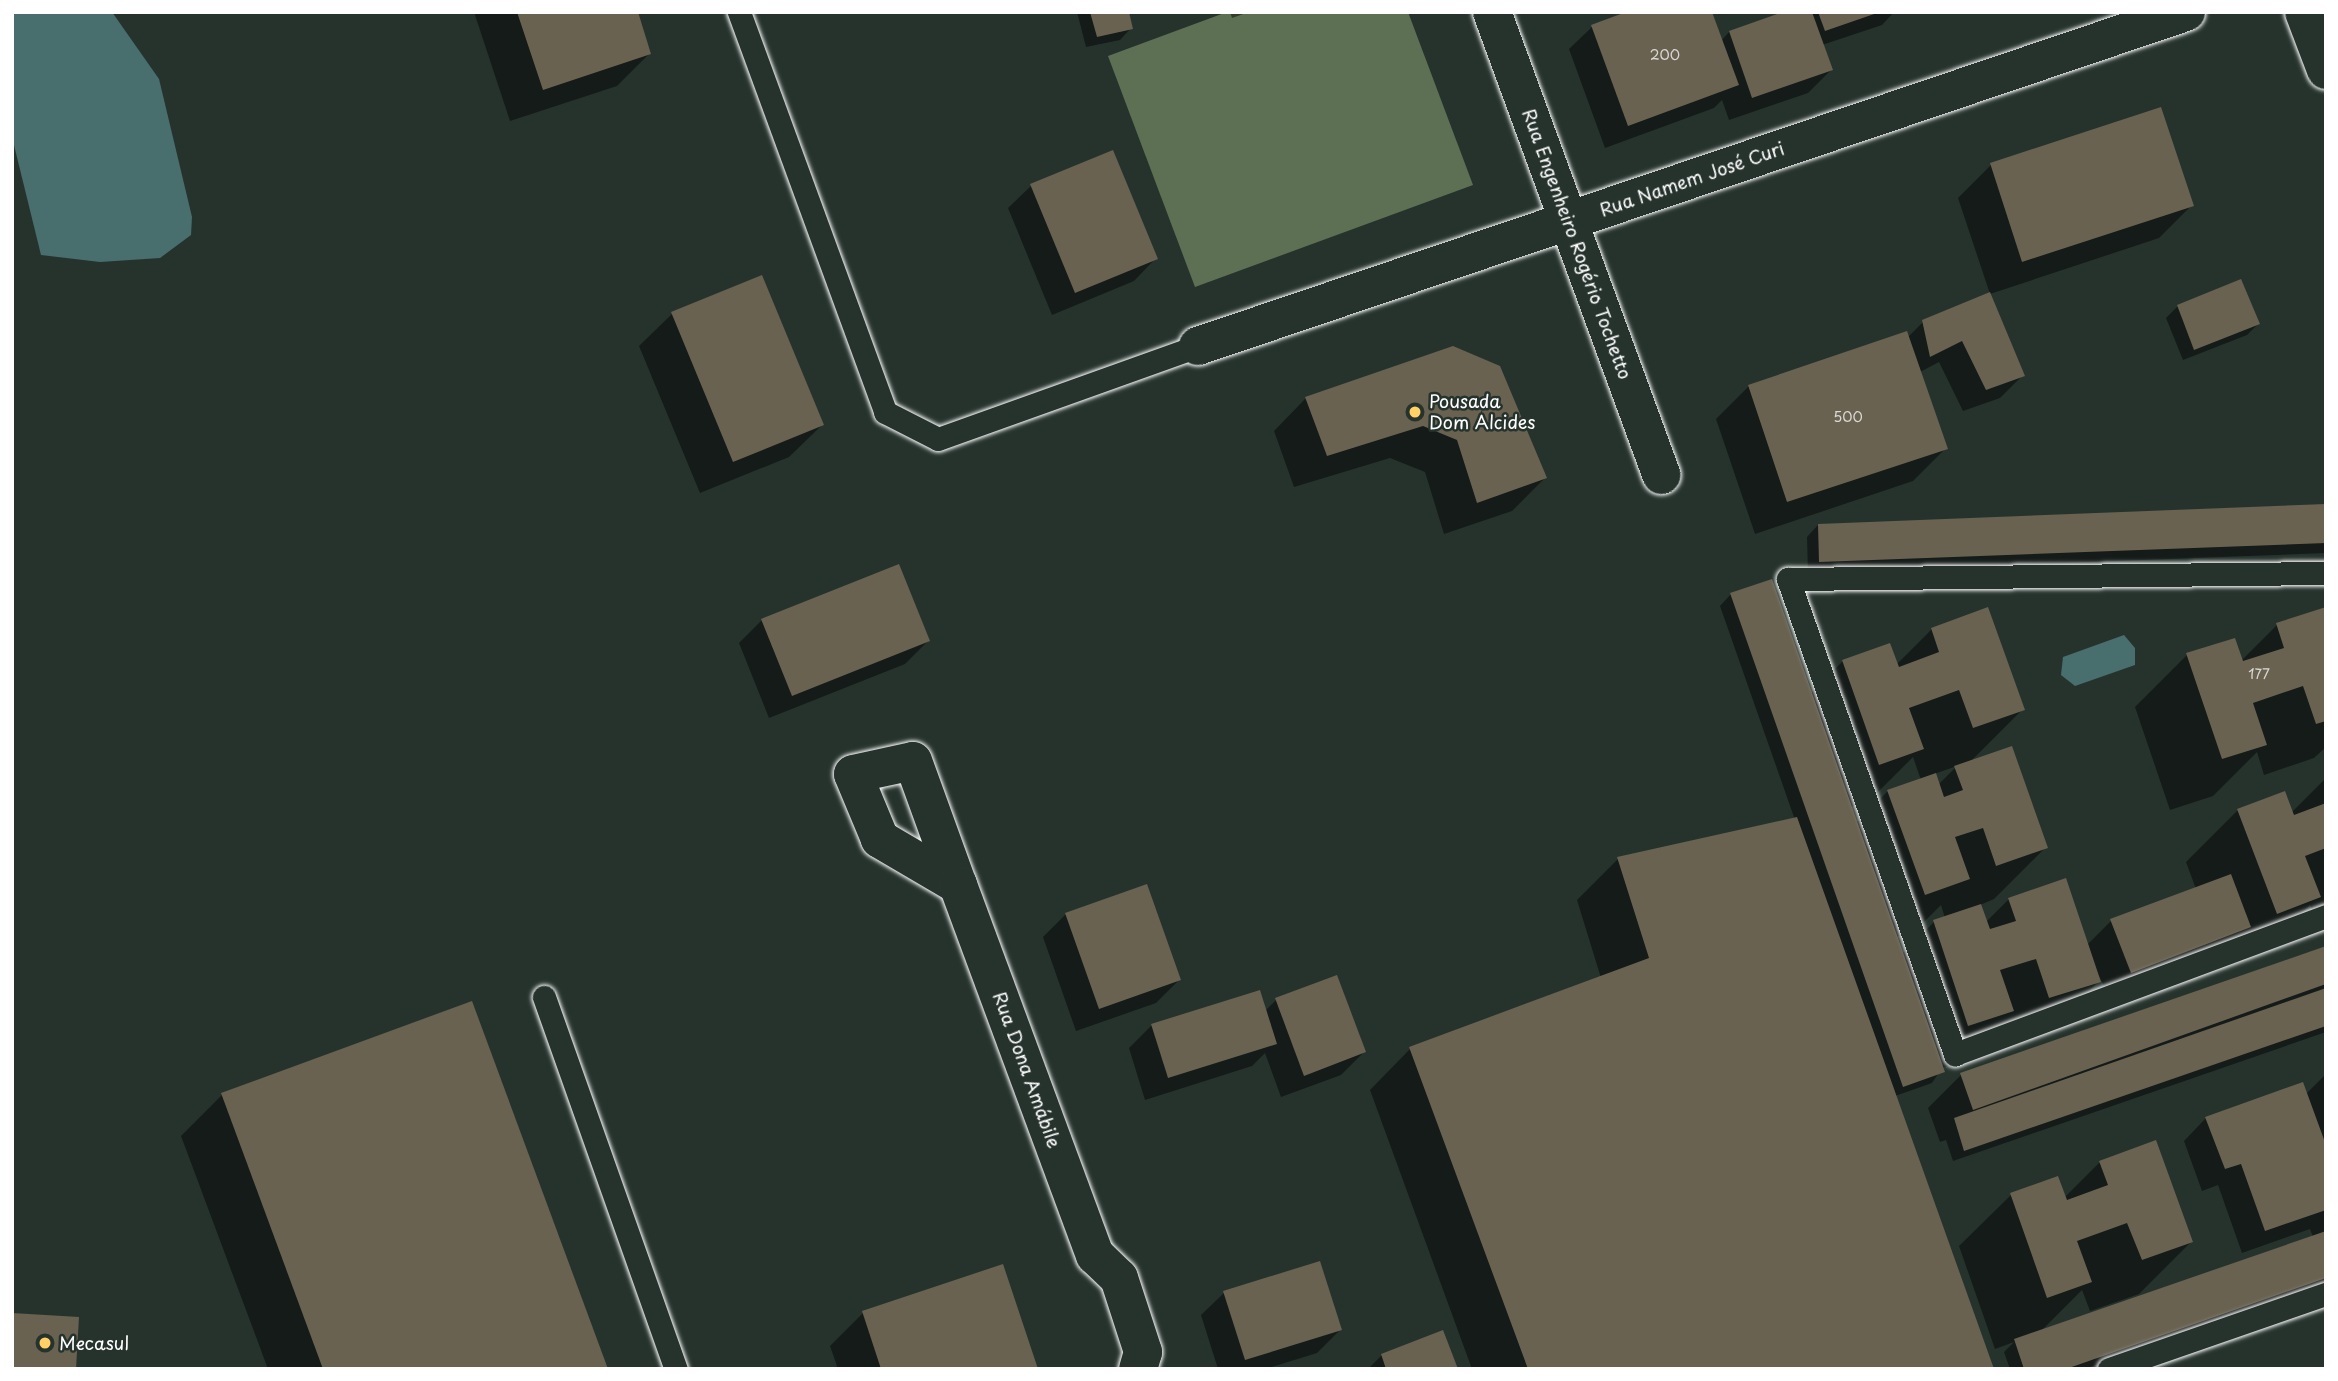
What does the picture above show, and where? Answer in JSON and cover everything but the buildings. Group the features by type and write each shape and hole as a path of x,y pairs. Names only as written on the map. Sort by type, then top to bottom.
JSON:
{"street":[{"name":"Rua Engenheiro Rogério Tochetto","path":"1492,12 1661,475"},
{"name":"Rua Namem José Curi","path":"1198,346 2186,12"},
{"path":"2304,12 2326,70"},
{"name":"Rua Dona Amábile","path":"958,885 1095,1255 1119,1278 1143,1352 1138,1369"},
{"name":"Rua Dona Amábile","path":"1095,1255 1092,1280 1116,1352 1129,1369"}],"lane":[{"path":"739,12 885,412 938,439 1198,346"},
{"path":"2326,573 1788,579 1955,1054 2326,916"},
{"path":"544,997 677,1369"},
{"path":"2109,1369 2326,1294"}],"green space":[{"path":"1227,12 1408,12 1473,185 1195,287 1108,56"}],"water":[{"path":"12,12 112,12 159,79 192,217 191,235 160,258 100,262 41,255 12,137"},
{"path":"2124,635 2135,648 2135,665 2075,686 2061,675 2063,657"}],"place":[{"name":"Pousada Dom Alcides","path":"1415,412"},
{"name":"Mecasul","path":"45,1343"}]}
